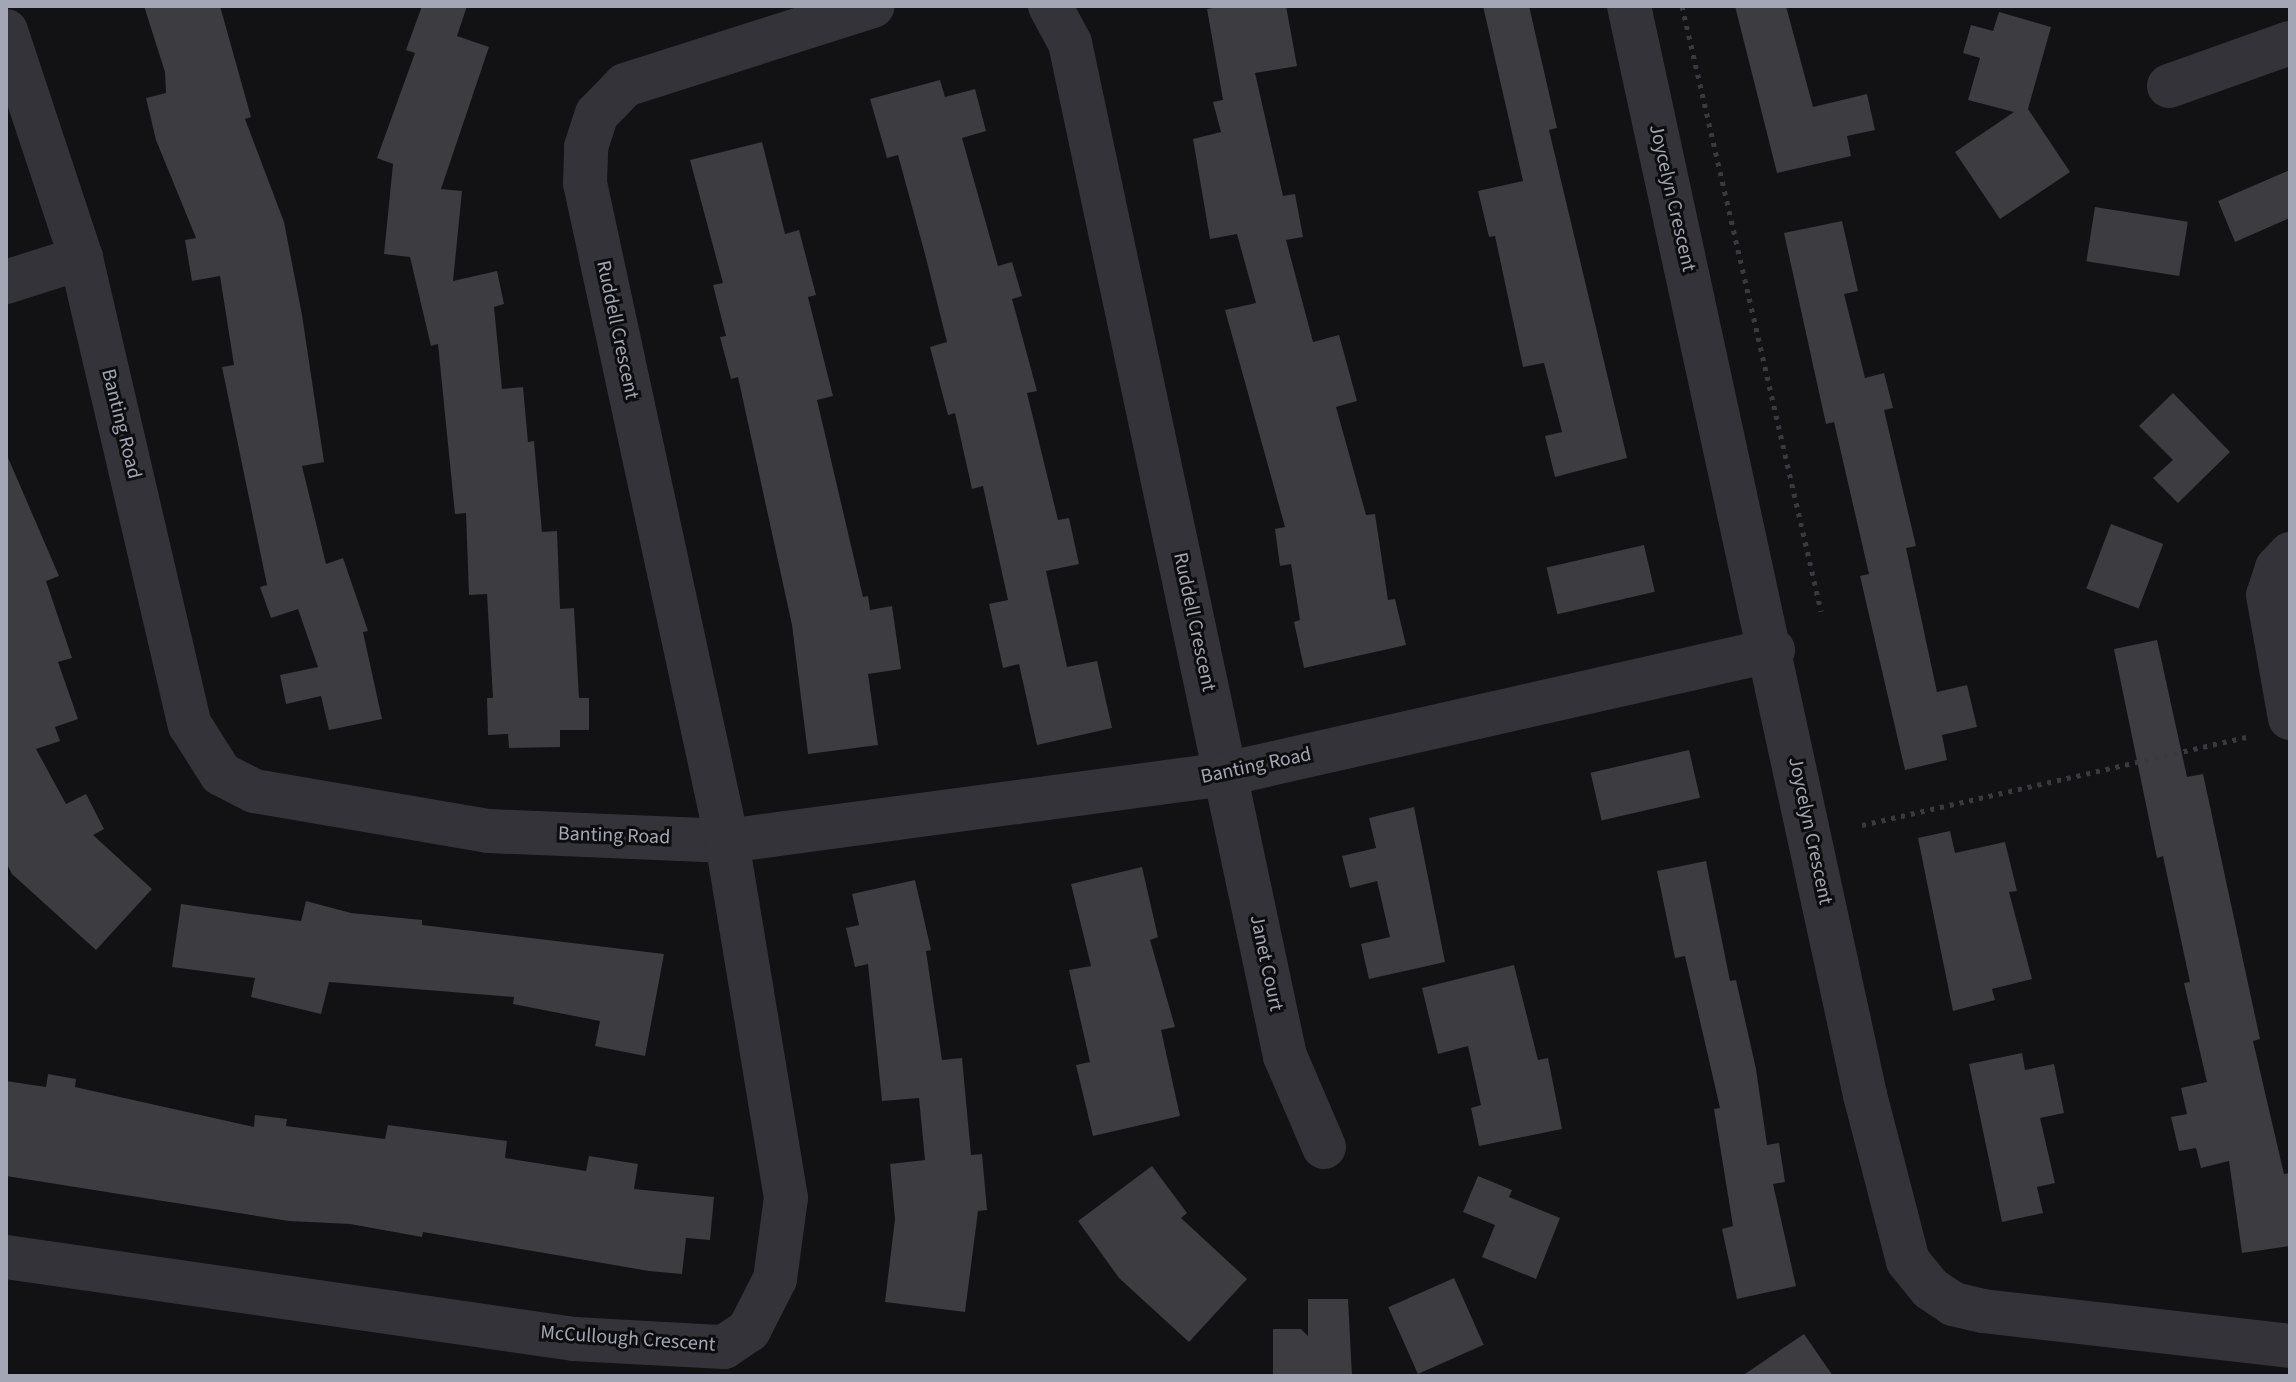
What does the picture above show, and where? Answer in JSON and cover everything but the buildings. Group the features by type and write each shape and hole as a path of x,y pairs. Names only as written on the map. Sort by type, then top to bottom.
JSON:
{"street":[{"name":"Ruddell Crescent","path":"727,841 585,183 586,147 597,114 625,85 873,6"},
{"name":"Ruddell Crescent","path":"1050,6 1070,43 1226,774"},
{"name":"Joycelyn Crescent","path":"1629,6 1773,650 1865,1095 1908,1261 1931,1289 1953,1304 1983,1311 2290,1346"},
{"name":"Banting Road","path":"6,31 81,258 190,725 221,774 254,791 488,831 727,841 1226,774 1773,650"},
{"path":"2169,86 2290,43"},
{"path":"6,282 81,258"},
{"path":"2290,554 2277,568 2268,595 2290,718"},
{"name":"Janet Court","path":"1226,774 1285,1056 1324,1147"},
{"name":"McCullough Crescent","path":"6,1257 574,1339 724,1347 749,1330 775,1279 786,1198 727,841"}],"path":[{"path":"1682,6 1821,611"},
{"path":"1862,825 2246,737"}]}
